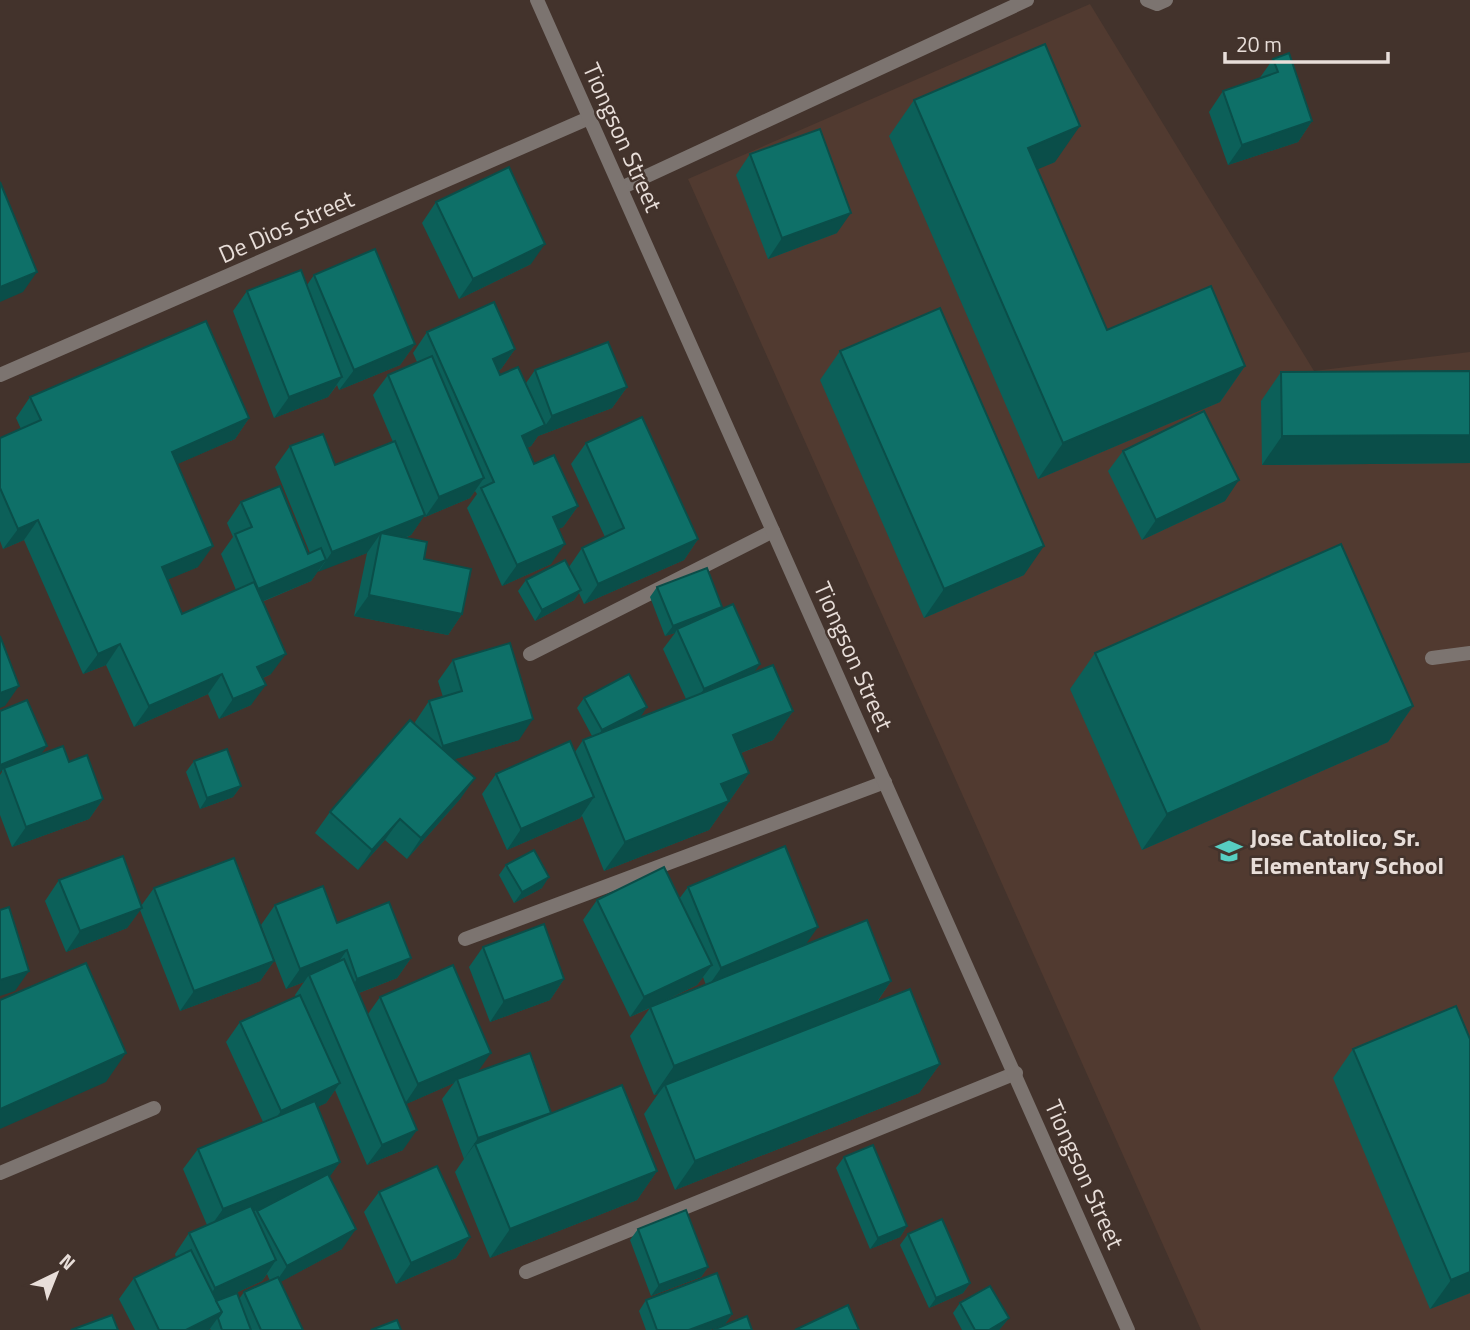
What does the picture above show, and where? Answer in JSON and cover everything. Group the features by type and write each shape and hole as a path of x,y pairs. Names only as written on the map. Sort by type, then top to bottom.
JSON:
{"street":[{"name":"Tiongson Street","path":"537,0 1128,1330"},
{"path":"621,188 1027,0"},
{"path":"1147,0 1157,4 1166,0"},
{"name":"De Dios Street","path":"0,375 589,118"},
{"path":"530,654 773,531"},
{"path":"1432,658 1470,653"},
{"path":"466,939 885,782"},
{"path":"526,1272 1016,1073"},
{"path":"0,1173 154,1108"}],"shaded area":[{"name":"Jose Catolico, Sr. Elementary School","path":"1090,4 1314,371 1470,352 1470,1330 1201,1330 688,179"}],"building":[{"path":"1045,44 1080,126 1028,148 1107,330 1211,286 1245,366 1063,443 914,100"},
{"path":"1289,53 1312,121 1242,145 1223,91 1278,72 1273,59"},
{"path":"820,129 851,213 782,238 750,154"},
{"path":"509,167 545,244 473,279 436,202"},
{"path":"0,182 37,272 0,287"},
{"path":"375,249 415,344 354,370 314,275"},
{"path":"301,270 342,377 289,397 247,291"},
{"path":"494,302 515,349 493,359 500,375 518,367 545,425 522,436 534,464 554,455 578,506 553,517 565,544 517,565 481,488 494,482 427,332"},
{"path":"940,308 1044,546 944,589 840,351"},
{"path":"206,321 249,418 172,452 213,546 162,567 182,614 254,582 286,654 257,667 266,685 233,699 222,674 149,706 120,644 98,654 38,520 18,529 0,488 0,438 41,420 30,397"},
{"path":"608,342 627,387 552,416 535,370"},
{"path":"432,356 484,478 439,497 388,375"},
{"path":"1470,371 1470,435 1282,436 1281,372"},
{"path":"1204,411 1239,480 1156,520 1123,451"},
{"path":"642,417 698,539 598,584 582,548 624,528 586,443"},
{"path":"323,434 335,465 395,441 425,515 332,552 290,446"},
{"path":"280,486 308,554 321,548 326,560 258,589 235,534 252,527 241,502"},
{"path":"381,533 427,542 424,559 471,569 462,614 369,595"},
{"path":"1341,544 1413,706 1167,814 1095,653"},
{"path":"565,560 581,590 542,610 526,580"},
{"path":"707,568 722,607 673,626 657,587"},
{"path":"733,604 760,664 704,689 677,629"},
{"path":"0,636 19,686 0,693"},
{"path":"510,643 533,719 443,746 429,701 462,691 453,660"},
{"path":"773,665 793,711 733,735 749,773 721,784 729,801 625,842 583,740"},
{"path":"629,674 647,707 602,730 584,698"},
{"path":"27,700 47,746 0,765 0,711"},
{"path":"410,720 475,778 421,838 400,819 372,850 330,812"},
{"path":"570,741 594,797 521,829 496,774"},
{"path":"63,746 69,762 87,755 103,799 26,827 4,768"},
{"path":"227,749 241,786 207,798 194,761"},
{"path":"785,846 818,927 721,968 688,887"},
{"path":"534,850 549,877 522,892 506,865"},
{"path":"123,856 142,908 80,931 59,880"},
{"path":"234,858 274,961 194,991 154,888"},
{"path":"664,867 712,965 644,997 597,900"},
{"path":"323,886 337,923 389,902 411,958 357,979 347,950 300,969 275,905"},
{"path":"9,907 29,971 0,980 0,910"},
{"path":"867,920 891,981 674,1066 650,1007"},
{"path":"544,924 564,979 504,1001 483,947"},
{"path":"344,959 417,1130 382,1145 309,975"},
{"path":"86,963 126,1053 0,1109 0,1000"},
{"path":"453,965 491,1053 418,1084 380,997"},
{"path":"910,989 940,1064 695,1161 665,1085"},
{"path":"300,995 340,1083 281,1111 240,1022"},
{"path":"1456,1006 1470,1039 1470,1272 1451,1280 1353,1049"},
{"path":"530,1053 551,1113 478,1138 457,1079"},
{"path":"622,1085 657,1171 510,1229 475,1144"},
{"path":"315,1101 340,1162 223,1209 198,1149"},
{"path":"873,1145 907,1226 878,1238 844,1157"},
{"path":"437,1166 470,1237 411,1263 379,1192"},
{"path":"328,1174 356,1229 287,1266 257,1211"},
{"path":"251,1206 276,1260 215,1288 189,1233"},
{"path":"686,1210 708,1267 659,1285 638,1229"},
{"path":"942,1219 970,1283 936,1298 908,1234"},
{"path":"191,1250 222,1312 186,1330 159,1330 134,1278"},
{"path":"717,1273 732,1314 689,1330 657,1330 646,1300"},
{"path":"278,1277 303,1330 261,1330 244,1292"},
{"path":"990,1286 1009,1318 989,1330 975,1330 960,1303"},
{"path":"237,1293 251,1330 222,1330 218,1318 222,1312 216,1301"},
{"path":"848,1305 859,1330 795,1330"},
{"path":"112,1315 118,1330 71,1330"},
{"path":"747,1316 752,1330 713,1330"},
{"path":"397,1320 401,1330 371,1330"}],"place":[{"name":"Jose Catolico, Sr. Elementary School","path":"1229,851"}]}
